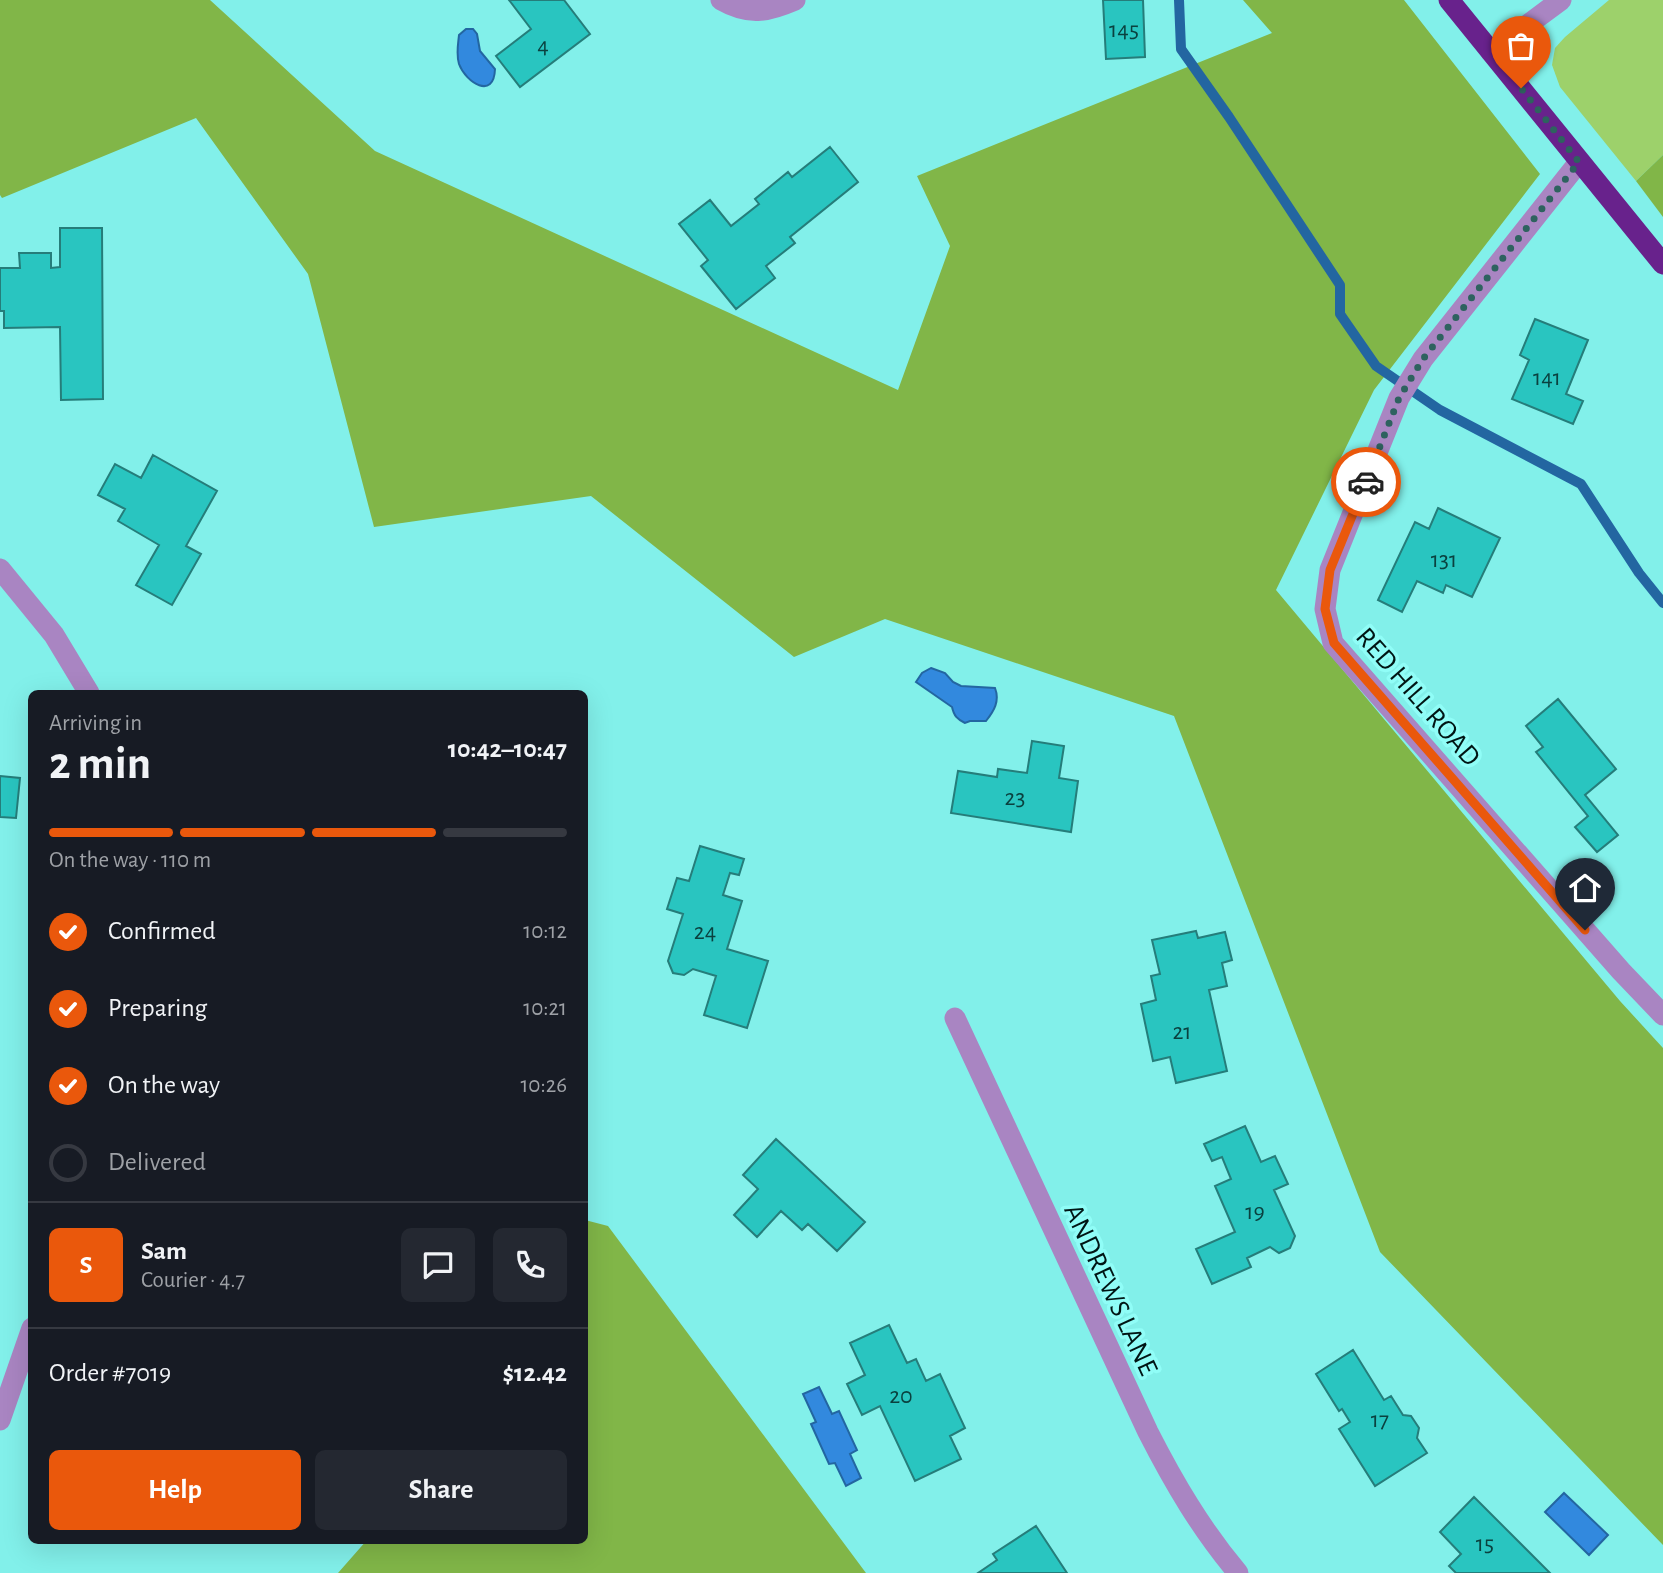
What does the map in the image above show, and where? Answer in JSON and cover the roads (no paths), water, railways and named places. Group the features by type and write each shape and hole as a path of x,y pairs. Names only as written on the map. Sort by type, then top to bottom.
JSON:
{"highway":[{"path":"1449,0 1663,264"}],"street":[{"path":"721,0 745,11 772,10 795,0"},
{"path":"1492,52 1561,0"},
{"name":"RED HILL ROAD","path":"1579,162 1423,359 1399,398 1330,570 1325,609 1334,643 1621,971 1663,1015"},
{"path":"0,569 54,635 87,690"},
{"name":"ANDREWS LANE","path":"955,1018 1148,1432 1179,1492 1213,1543 1238,1573"},
{"path":"0,1420 28,1340"}],"water":[{"path":"466,29 473,29 477,34 480,51 495,69 490,84 485,86 467,77 459,64 459,35"},
{"path":"931,668 945,673 961,686 995,688 995,706 986,721 962,722 952,707 916,682 922,673"},
{"path":"819,1387 832,1414 839,1411 857,1450 850,1454 861,1478 846,1486 835,1463 829,1464 811,1424 816,1422 803,1394"},
{"path":"1564,1493 1608,1535 1589,1555 1545,1512"}],"waterway":[{"path":"1179,0 1181,49 1340,285 1340,314 1376,366 1440,410 1581,484 1639,573 1663,603"}]}
